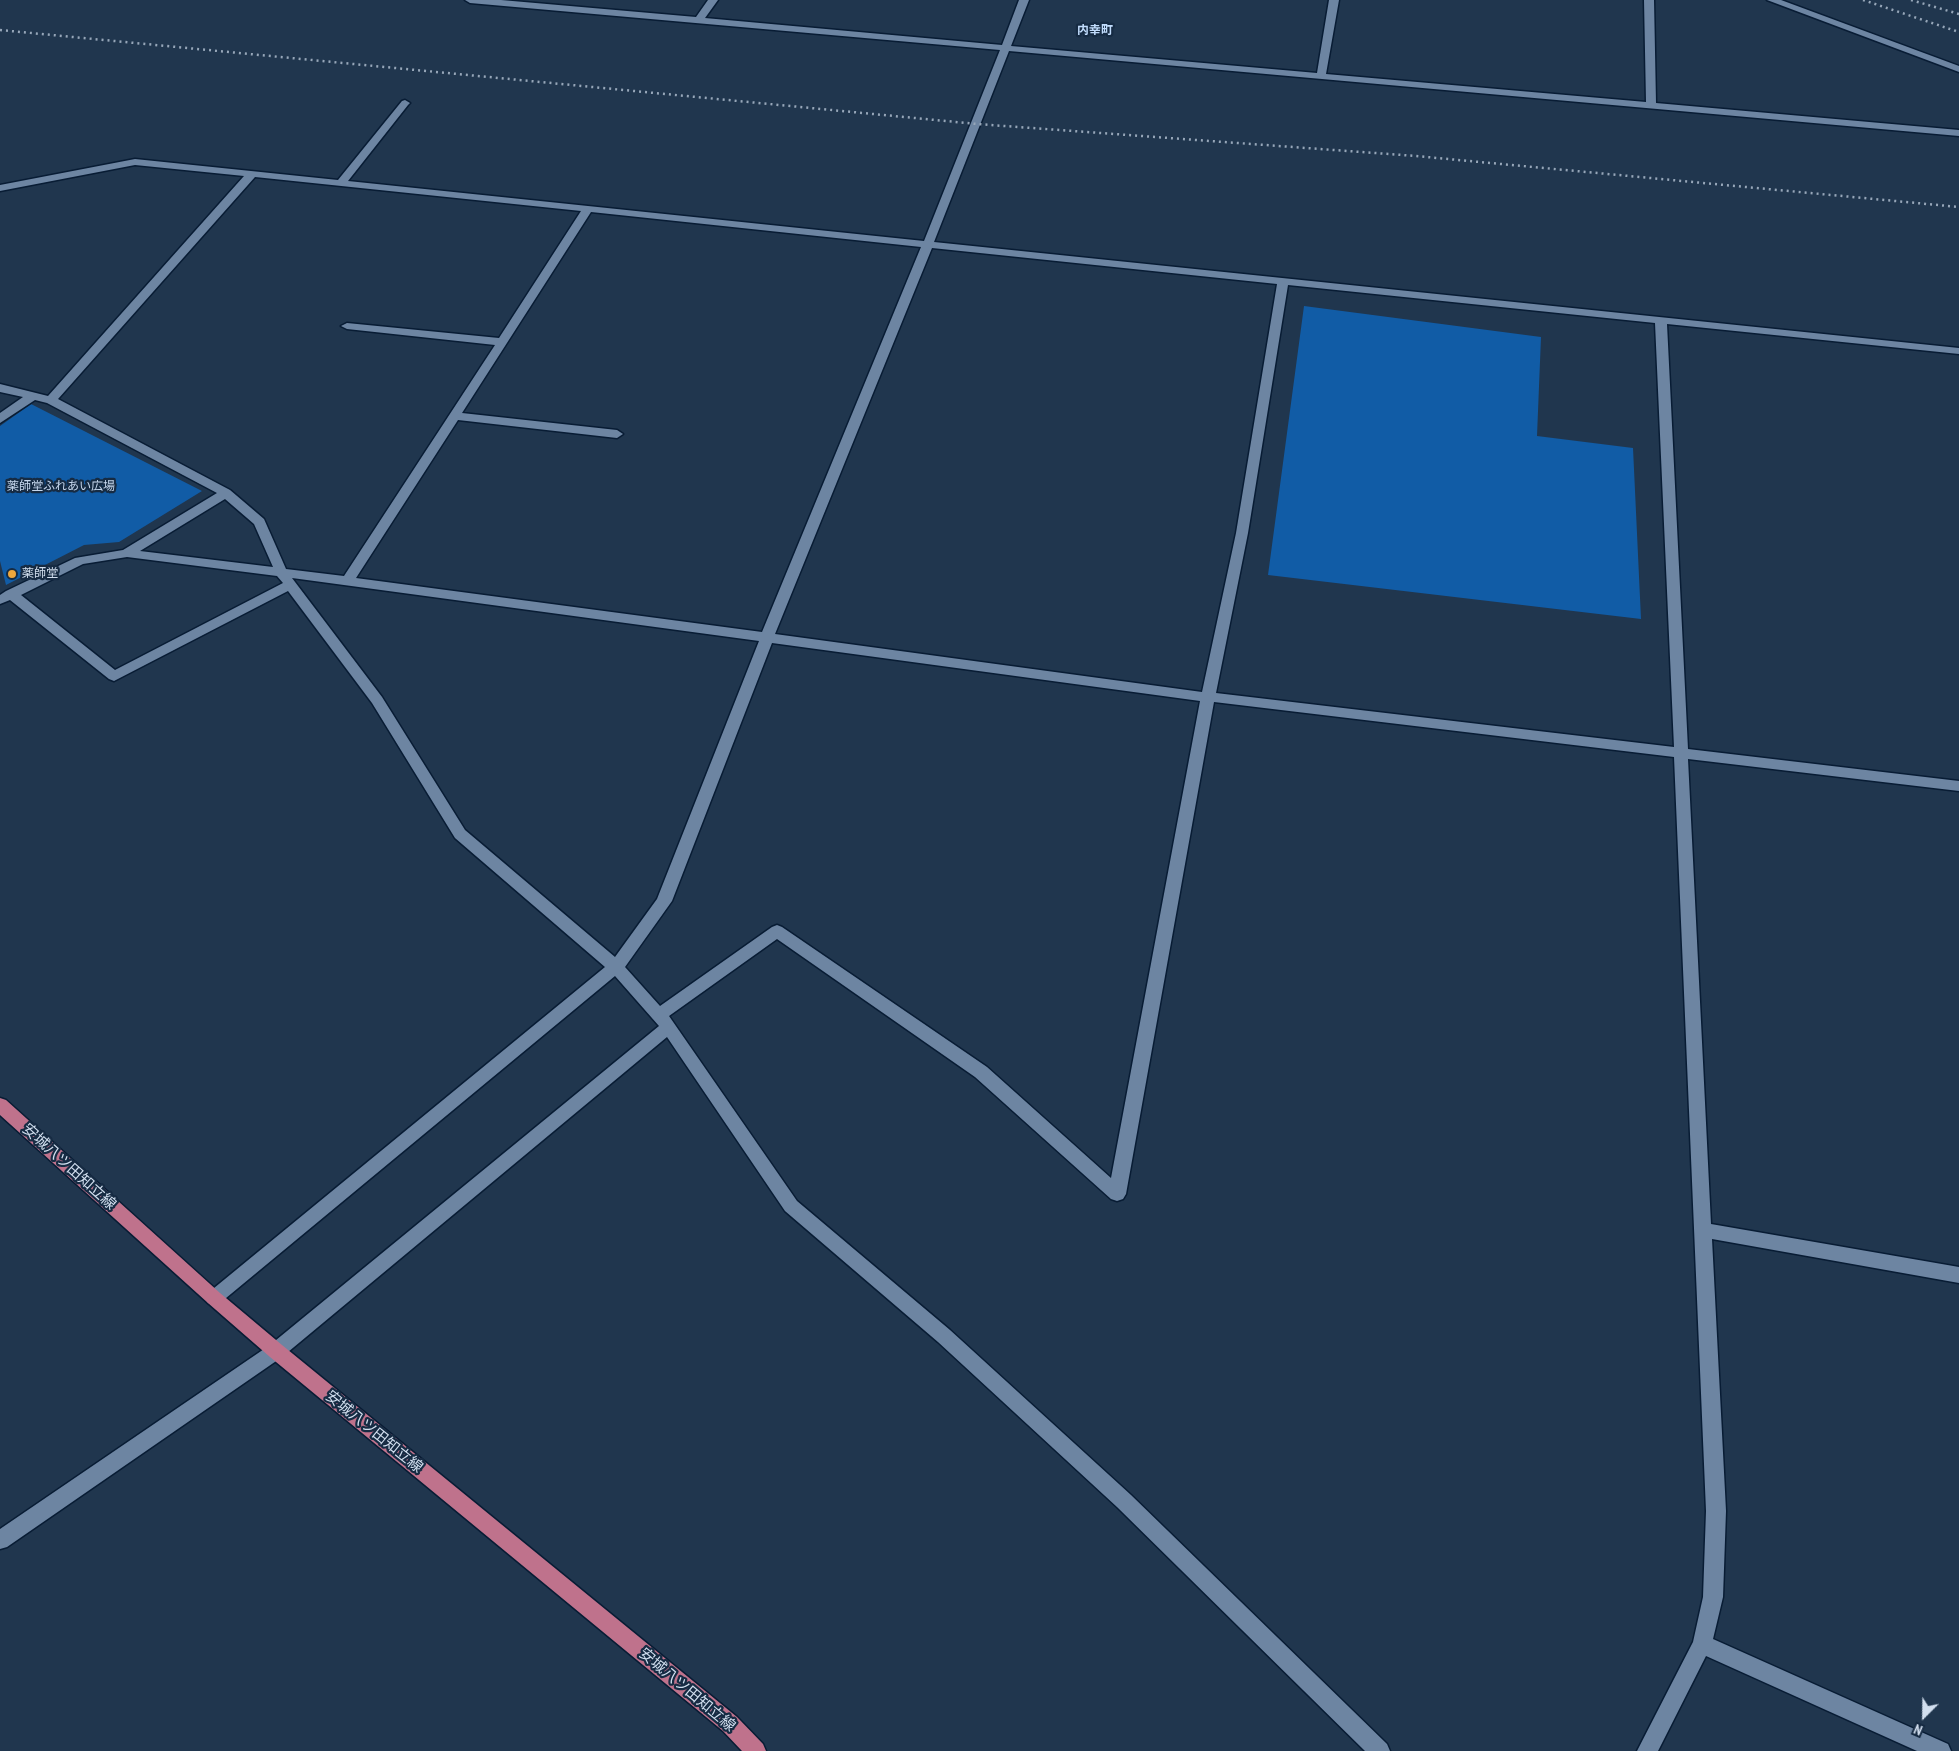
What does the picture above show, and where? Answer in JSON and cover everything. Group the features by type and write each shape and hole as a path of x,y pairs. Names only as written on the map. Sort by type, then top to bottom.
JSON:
{"main road":[{"name":"安城八ツ田知立線","path":"0,1105 214,1298 276,1351 722,1718 756,1751"}],"street":[{"path":"470,0 1959,133"},
{"path":"700,20 713,0"},
{"path":"214,1298 616,967 664,901 767,637 977,124 1024,0"},
{"path":"1321,76 1334,0"},
{"path":"1649,0 1651,105"},
{"path":"1772,0 1959,69"},
{"path":"341,183 405,103"},
{"path":"0,188 134,162 1959,351"},
{"path":"50,400 252,174"},
{"path":"348,581 588,209"},
{"path":"0,1540 276,1351 664,1021 777,931 981,1072 1117,1194 1208,697 1242,534 1283,281"},
{"path":"1647,1751 1702,1644 1713,1596 1716,1511 1679,753 1661,320"},
{"path":"347,326 502,342"},
{"path":"0,388 50,400 226,493 260,522 286,578 377,700 460,834 616,967 664,1021 791,1206 944,1336 1124,1501 1380,1751"},
{"path":"0,419 32,396"},
{"path":"454,416 617,434"},
{"path":"127,553 226,493"},
{"path":"286,578 114,676 6,597 80,561 127,553 286,578 348,581 1208,697 1959,786"},
{"path":"1702,1230 1959,1275"},
{"path":"1702,1644 1941,1751"}],"green space":[{"path":"1304,306 1541,337 1537,436 1633,448 1641,619 1268,575"},
{"name":"薬師堂ふれあい広場","path":"31,404 202,491 119,542 84,545 6,585 0,561 0,426"}],"railway":[{"path":"1863,0 1959,32"},
{"path":"1911,0 1959,14"},
{"path":"0,30 977,124 1416,156 1959,207"}],"place":[{"name":"薬師堂","path":"12,574"}],"district":[{"name":"内幸町","path":"1095,31"}]}
